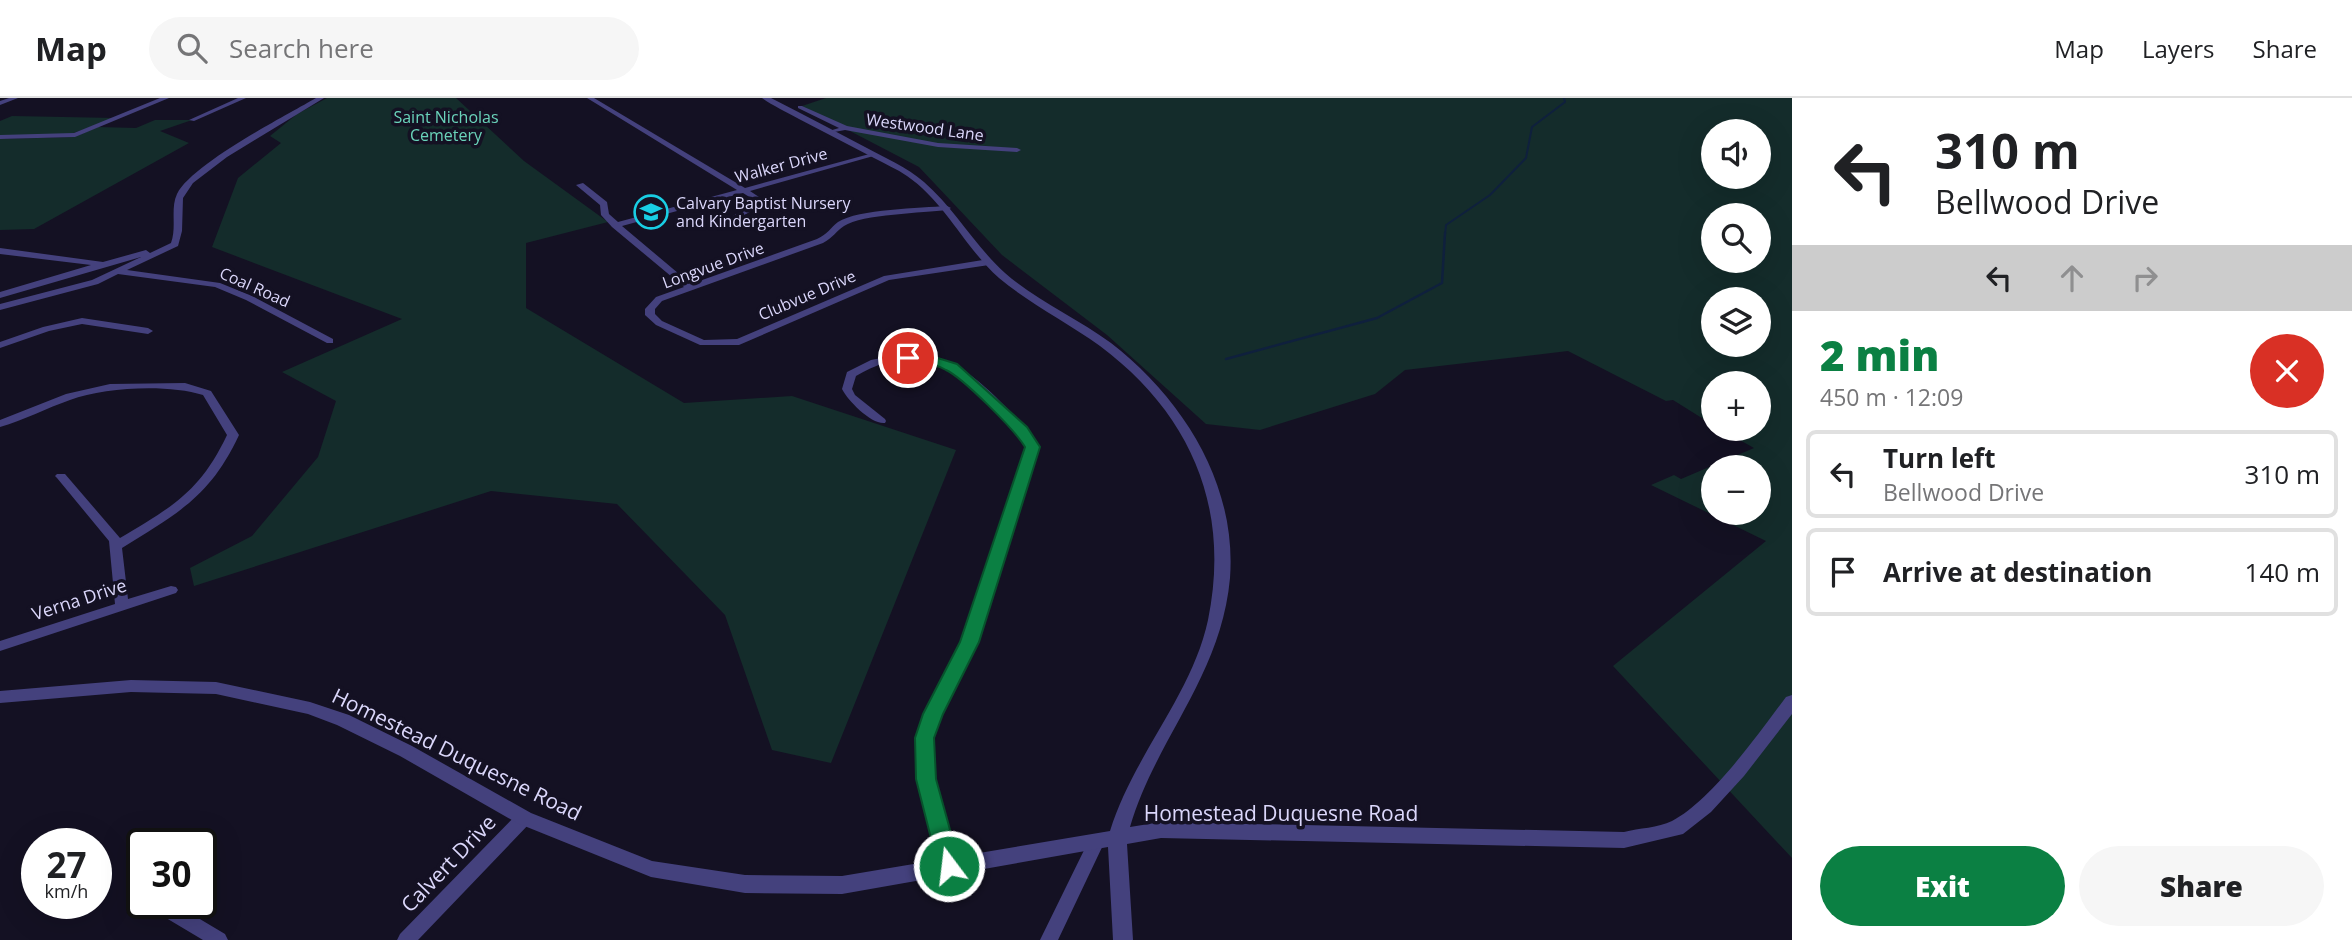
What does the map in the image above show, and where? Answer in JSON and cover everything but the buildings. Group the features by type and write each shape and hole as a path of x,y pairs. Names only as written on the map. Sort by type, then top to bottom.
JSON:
{"street":[{"path":"0,103 15,98"},
{"path":"0,137 75,135 166,98"},
{"path":"192,120 243,98"},
{"path":"0,307 95,282 121,272 175,244 180,233 180,195 192,180 219,160 321,98"},
{"path":"590,98 755,197 751,209 727,221"},
{"path":"766,98 910,174 947,208 989,262 1004,276 1109,347 1151,384 1170,406 1202,457 1213,489 1224,560 1215,623 1199,669 1134,789 1118,837 1123,940"},
{"path":"800,107 845,128"},
{"name":"Westwood Lane","path":"831,132 845,128 938,145 1017,150"},
{"name":"Walker Drive","path":"615,225 873,155"},
{"path":"580,185 604,204 605,215 615,225 689,287"},
{"name":"Longvue Drive","path":"650,309 660,299 689,287 820,241 849,219 947,208"},
{"path":"0,295 45,285 103,264 167,249"},
{"path":"0,251 103,264"},
{"name":"Clubvue Drive","path":"650,309 650,315 659,323 703,343 738,342 887,278 989,262"},
{"name":"Coal Road","path":"121,272 217,285 249,298 330,341"},
{"path":"0,345 46,329 82,321 148,331"},
{"path":"881,421 851,397 847,388 851,374 883,359 928,359 952,367 977,387 1022,430 1032,447 970,642 933,714 925,738 926,779 949,866"},
{"path":"0,424 70,396 110,387 185,386 207,393 233,435 222,463 192,498 116,546"},
{"path":"61,476 115,540 122,605"},
{"name":"Verna Drive","path":"0,646 171,590"},
{"name":"Homestead Duquesne Road","path":"0,697 131,686 216,688 310,708 343,720 405,751 524,818 651,869 745,884 842,885 1161,830 1624,840 1677,828 1701,809 1765,738 1792,701"},
{"name":"Calvert Drive","path":"406,940 524,818"},
{"path":"1049,940 1097,841"},
{"path":"184,919 219,940"}],"green space":[{"name":"Saint Nicholas Cemetery","path":"327,98 456,98 524,161 608,222 526,243 526,308 684,403 792,396 956,450 831,763 772,750 725,615 617,504 491,491 194,586 190,568 252,536 318,457 336,401 282,372 402,319 212,247 238,178 281,143 270,136 297,114"},
{"path":"826,98 1792,98 1792,858 1613,666 1766,541 1733,525 1771,525 1771,455 1738,455 1754,448 1741,441 1771,441 1771,371 1701,371 1701,418 1673,400 1666,401 1568,351 1405,370 1375,394 1260,430 1206,424 1107,335 1002,255 919,167 802,106"},
{"path":"12,116 115,118 71,134 0,136 0,121"},
{"path":"155,120 192,120 160,131 189,143 34,229 0,230 0,139 74,137 98,127 136,128"},
{"path":"1701,471 1701,509 1651,485 1674,475 1681,479"}],"waterway":[{"path":"1445,235 1446,225 1490,195 1526,158 1532,127 1565,102 1564,98"},
{"path":"1226,359 1377,318 1442,283 1445,233"}],"place":[{"name":"Calvary Baptist Nursery and Kindergarten","path":"651,212"}],"route":[{"path":"908,358 928,359 952,367 1022,430 1032,447 970,642 933,714 925,738 926,779 949,866"}]}
